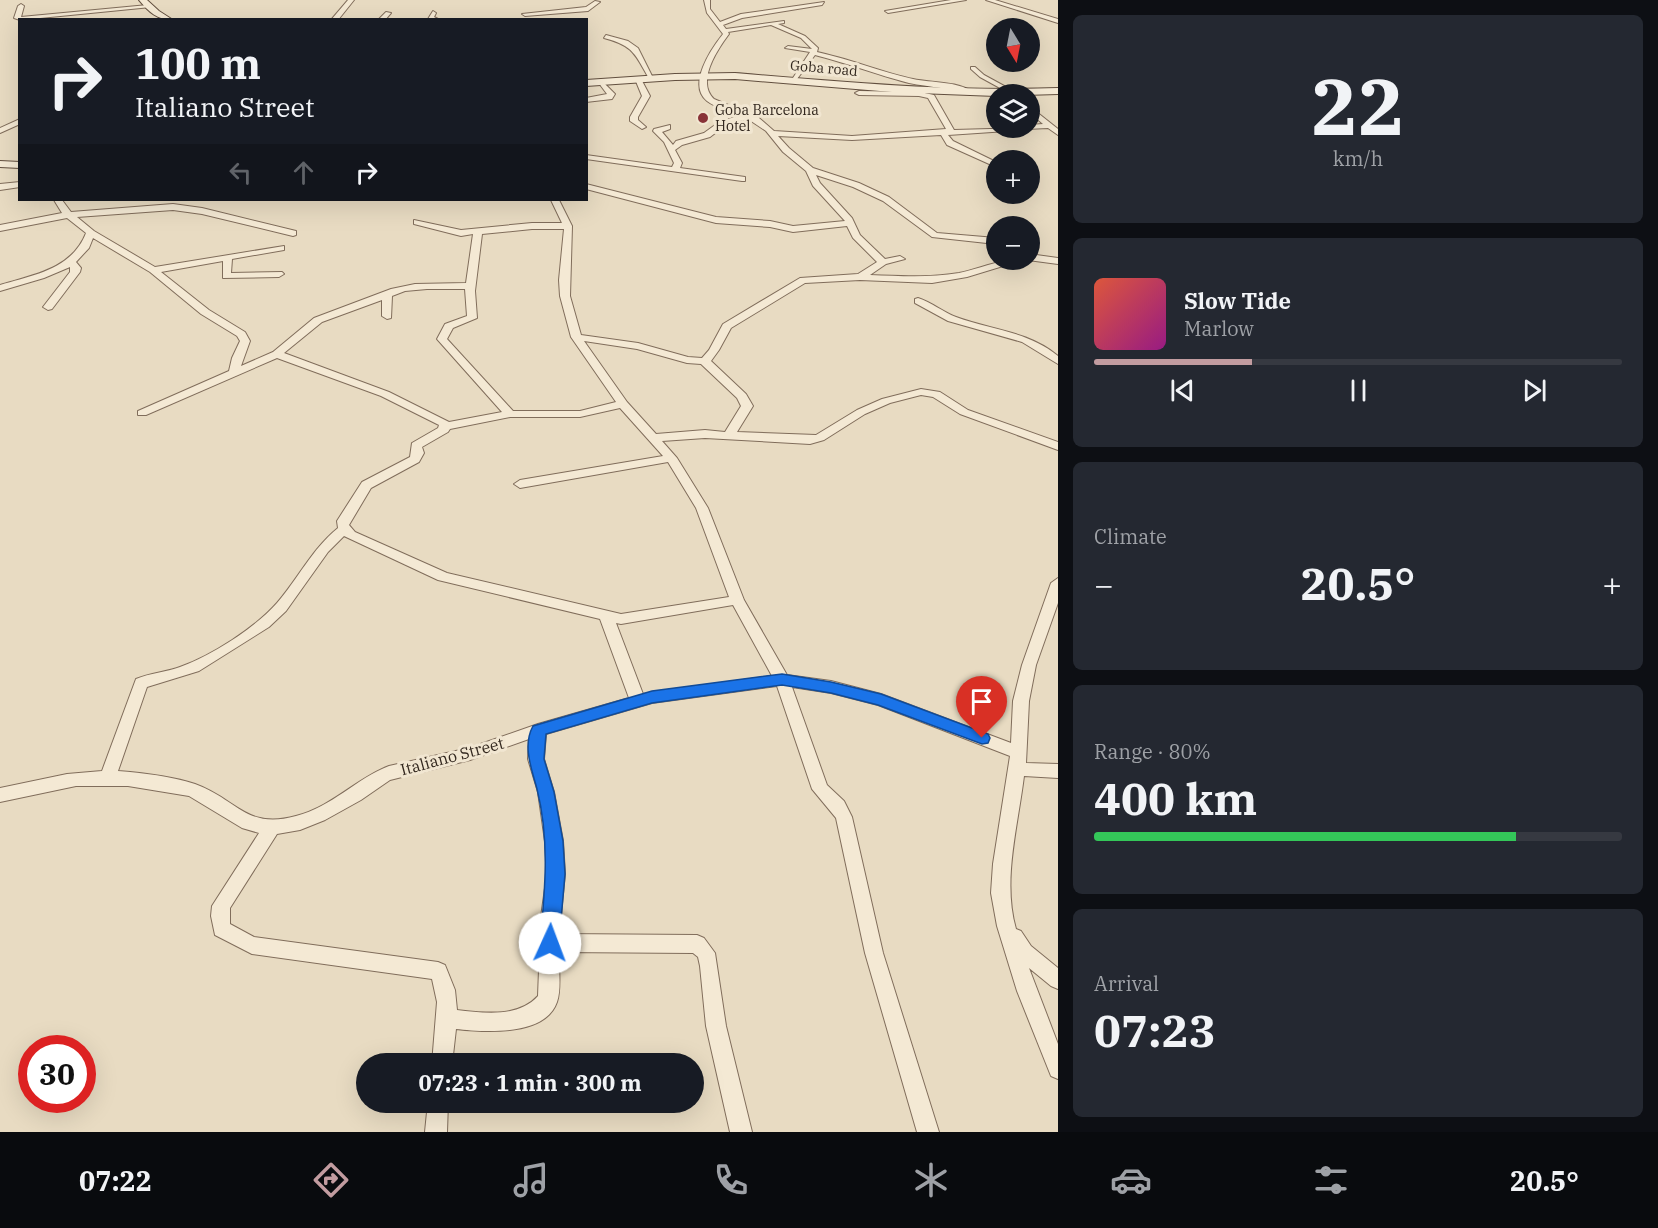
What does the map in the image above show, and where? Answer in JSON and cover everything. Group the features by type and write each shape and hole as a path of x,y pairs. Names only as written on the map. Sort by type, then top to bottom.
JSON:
{"street":[{"path":"337,18 351,0"},
{"path":"707,0 707,10 724,31 724,39 717,46 702,86 707,98 749,117 773,133 792,156 810,171 856,185 886,199 935,236 986,240"},
{"path":"888,12 963,0"},
{"path":"989,0 1058,21"},
{"path":"527,6 524,17 588,9 597,2"},
{"path":"29,18 146,3 165,18"},
{"path":"720,24 741,16 822,3"},
{"path":"18,18 21,6"},
{"path":"724,31 774,25 782,22 785,14 782,10"},
{"path":"1031,14 1049,11"},
{"path":"383,18 388,13"},
{"path":"430,18 433,13"},
{"path":"774,25 803,36 815,47 794,81"},
{"path":"606,38 623,40 634,46 652,79"},
{"path":"788,48 848,61 915,88 931,97 948,131 945,138 986,160"},
{"path":"973,68 993,84"},
{"name":"Goba road","path":"588,83 705,76 986,93"},
{"path":"638,80 646,96 634,121 642,127"},
{"path":"588,100 609,97 611,94 601,82"},
{"path":"859,93 915,88"},
{"name":"Goba road","path":"1040,92 1058,91"},
{"path":"671,150 679,143 709,134 721,124 749,117"},
{"path":"1040,117 1058,133"},
{"path":"0,131 18,122"},
{"path":"1040,126 1051,126"},
{"path":"667,127 657,131 679,165 675,169"},
{"path":"773,133 852,138 986,129"},
{"path":"588,157 742,178"},
{"path":"0,164 18,165"},
{"path":"810,171 816,184 844,212 856,236 864,246 883,262"},
{"path":"0,187 18,184"},
{"path":"588,187 716,220 770,224 794,229 851,223"},
{"path":"58,201 67,215 86,226 91,233 153,270 205,312 244,337 244,345 237,358 234,373"},
{"path":"556,201 568,226 565,296 576,337 623,404 671,458 702,508 737,600 782,680 820,789 838,806 844,817 874,953 928,1132"},
{"path":"0,228 67,215 160,207 192,208 293,233"},
{"path":"417,222 452,231 478,233 524,227 568,226"},
{"path":"0,288 53,271 71,262 88,246 91,233"},
{"path":"478,233 470,286 469,301 472,318 449,326 442,339 510,414"},
{"path":"153,270 281,248"},
{"path":"228,257 226,276 279,274"},
{"path":"860,277 883,262 900,259"},
{"path":"1040,259 1058,261"},
{"path":"48,306 75,272 76,268 71,262"},
{"path":"704,361 711,354 718,338 727,326 794,285 814,278 932,280 986,269"},
{"path":"142,413 277,354 318,320 405,288 470,286"},
{"path":"387,295 387,316"},
{"path":"918,301 952,319 1029,340 1042,347 1058,361"},
{"path":"576,337 638,346 687,360 704,361 742,396 747,406 729,435"},
{"path":"277,354 386,394 443,422 446,426"},
{"path":"652,438 673,435 729,435 810,440 820,438 861,412 886,401 921,392 936,394 964,412 1058,446"},
{"path":"623,404 580,414 561,416 510,414 446,426 444,430 416,446 418,453 415,459 366,485 342,525 350,536 434,574 621,619 737,600"},
{"path":"520,484 671,458"},
{"path":"108,777 141,683 154,677 187,670 271,618 328,543 345,529"},
{"path":"1058,584 1027,674 1021,701 1018,761 1000,893 1006,926 1027,991 1058,1069"},
{"path":"606,616 638,701"},
{"name":"Italiano Street","path":"0,795 75,779 108,777 183,787 209,796 249,824 272,828 294,826 384,775 470,754 538,730 652,697 782,680 831,687 881,700 1018,761 1058,771"},
{"path":"446,1019 507,1021 531,1016 541,1010 548,1000 556,874 554,841 546,792 536,759 538,730"},
{"path":"272,828 221,906 222,929 252,945 438,971 445,986 446,1019 443,1053"},
{"path":"1006,926 1024,952 1058,980"},
{"path":"550,943 697,944 706,953 716,1026 741,1132"},
{"path":"436,1132 437,1113"}],"place":[{"name":"Goba Barcelona Hotel","path":"703,118"}],"route":[{"path":"550,943 550,917 556,874 554,841 546,792 536,759 538,730 652,697 782,680 831,687 881,700 982,738"}]}
